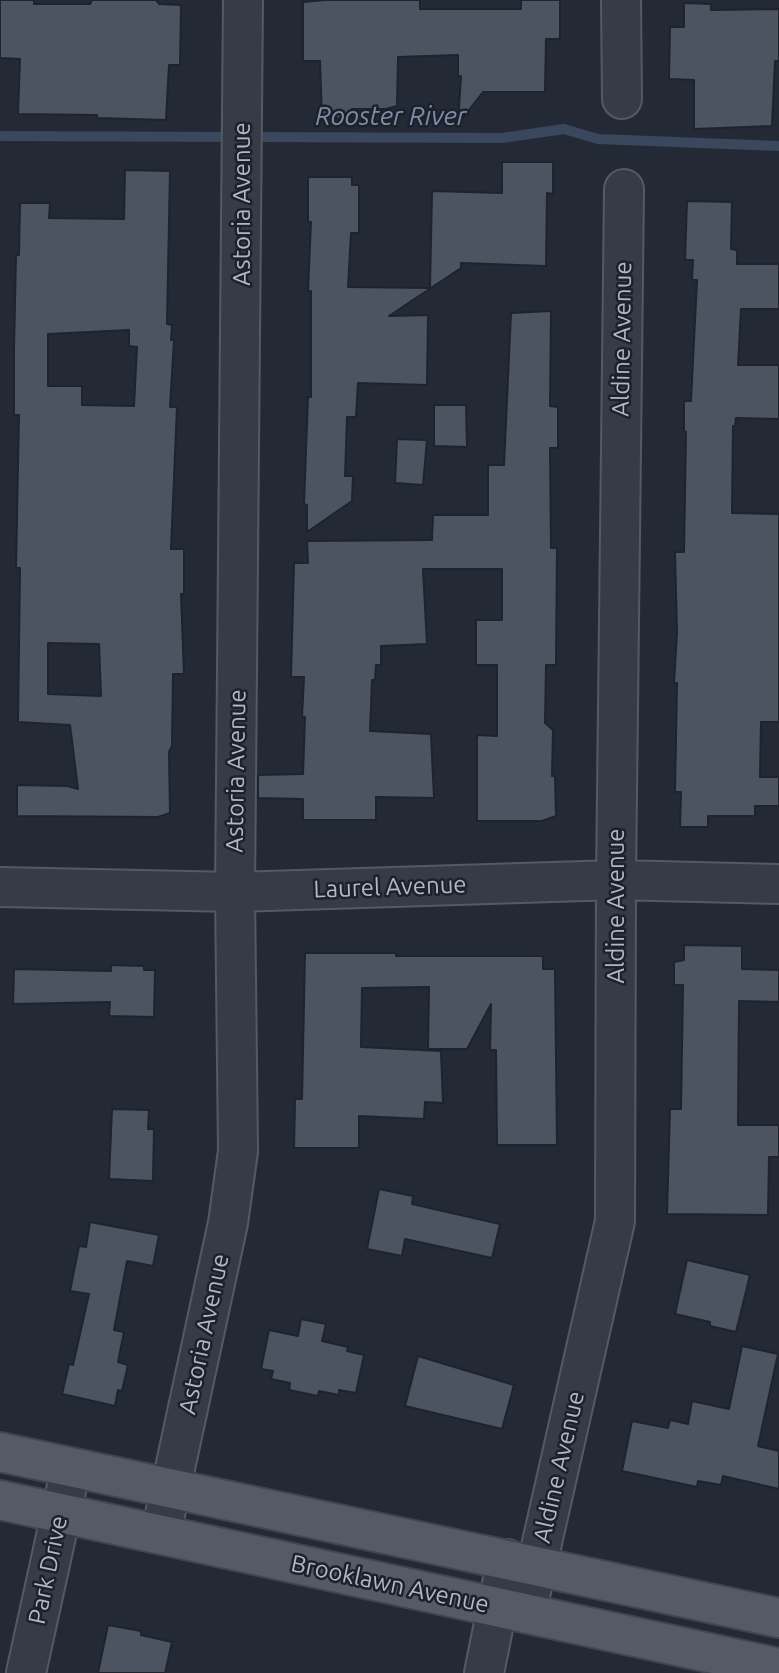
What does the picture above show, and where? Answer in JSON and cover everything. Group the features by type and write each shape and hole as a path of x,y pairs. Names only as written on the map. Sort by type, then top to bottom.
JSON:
{"main road":[{"name":"Brooklawn Avenue","path":"0,1452 779,1618"},
{"name":"Brooklawn Avenue","path":"0,1500 779,1668"}],"street":[{"name":"Astoria Avenue","path":"161,1533 228,1223 239,1151 235,892 243,0"},
{"path":"621,0 622,99"},
{"name":"Aldine Avenue","path":"484,1673 511,1610 615,1221 624,188"},
{"name":"Laurel Avenue","path":"0,887 235,892 616,880 779,884"},
{"name":"Park Drive","path":"26,1673 71,1468"}],"building":[{"path":"0,0 34,0 34,4 90,4 92,0 156,0 159,4 181,5 180,65 169,65 166,120 97,118 97,115 18,114 20,59 0,58"},
{"path":"420,0 420,9 521,9 521,0 560,0 560,39 546,39 545,92 483,92 458,124 461,76 458,76 458,55 398,57 397,106 386,109 352,109 352,118 322,119 320,61 303,61 303,2"},
{"path":"684,3 711,4 711,10 779,9 779,61 775,61 772,126 694,129 694,80 669,79 670,27 684,27"},
{"path":"502,162 553,162 553,194 547,193 546,266 461,263 461,268 389,316 428,315 427,385 358,383 356,417 347,417 345,476 353,476 352,501 307,532 307,505 304,504 308,397 311,397 311,291 308,291 311,222 308,222 308,177 352,177 352,185 359,185 359,233 351,233 348,287 430,288 432,191 502,193"},
{"path":"125,170 170,171 167,324 172,325 171,340 174,340 170,407 177,407 171,549 184,549 184,594 181,594 184,674 173,674 172,746 169,752 170,813 158,817 17,816 17,785 67,786 78,789 70,725 18,722 20,568 16,568 19,415 14,415 14,349 20,203 50,203 49,218 124,219","holes":["129,330 129,346 137,347 134,406 82,405 82,386 48,386 48,334","48,643 99,644 101,696 48,694"]},
{"path":"687,201 732,202 731,249 737,250 737,264 779,264 779,309 741,309 738,365 779,365 779,419 736,418 733,426 732,513 779,514 779,722 761,722 760,777 779,777 779,806 755,806 755,816 708,816 708,827 680,827 681,792 675,792 675,552 684,552 684,401 691,401 697,280 692,280 693,260 685,260"},
{"path":"551,311 550,406 558,407 558,448 550,448 551,548 557,548 556,665 546,665 545,723 553,730 552,776 555,776 556,816 542,821 477,821 477,735 497,736 497,665 476,665 476,620 502,620 502,569 423,569 427,644 381,646 381,665 376,665 375,680 372,680 370,731 431,734 434,798 376,797 376,820 303,820 303,799 258,798 258,775 303,774 304,677 291,677 294,563 308,563 307,541 432,540 433,515 488,515 488,465 504,465 511,313"},
{"path":"434,405 466,405 467,447 434,446"},
{"path":"397,439 427,440 423,485 395,483"},
{"path":"684,945 742,946 742,969 779,970 779,1002 739,1001 738,1125 779,1125 779,1157 769,1157 768,1215 667,1214 670,1109 681,1109 683,985 674,985 674,962 684,960"},
{"path":"305,953 543,956 543,969 555,969 557,1145 497,1145 496,1050 490,1050 491,1004 467,1049 428,1049 429,987 362,988 361,1047 441,1051 443,1103 425,1102 424,1119 359,1116 359,1148 294,1148 295,1099 302,1099"},
{"path":"111,965 144,966 144,970 155,970 154,1017 109,1016 110,1002 13,1004 14,969 111,971"},
{"path":"112,1109 149,1110 148,1129 154,1129 153,1181 109,1179"},
{"path":"379,1189 413,1196 412,1204 500,1224 492,1258 405,1239 402,1256 367,1249"},
{"path":"90,1222 159,1235 153,1266 127,1261 114,1330 124,1332 118,1362 128,1365 122,1391 118,1390 115,1406 62,1394 69,1364 73,1365 89,1294 70,1291 79,1246 86,1247"},
{"path":"687,1260 750,1275 736,1332 710,1326 710,1322 675,1314"},
{"path":"301,1319 326,1324 322,1341 348,1347 347,1351 364,1355 356,1393 339,1390 339,1395 319,1391 318,1396 289,1390 290,1383 271,1379 273,1371 261,1369 269,1330 298,1336"},
{"path":"742,1346 778,1354 758,1446 779,1451 779,1489 723,1476 721,1485 698,1481 697,1487 622,1471 632,1421 668,1428 670,1420 688,1424 692,1401 729,1409"},
{"path":"418,1356 514,1385 502,1429 405,1406"},
{"path":"108,1625 141,1631 141,1635 172,1642 165,1673 98,1673"}],"waterway":[{"name":"Rooster River","path":"249,137 502,138 564,129 598,139 779,146"},
{"name":"Rooster River","path":"0,136 234,137"}]}
